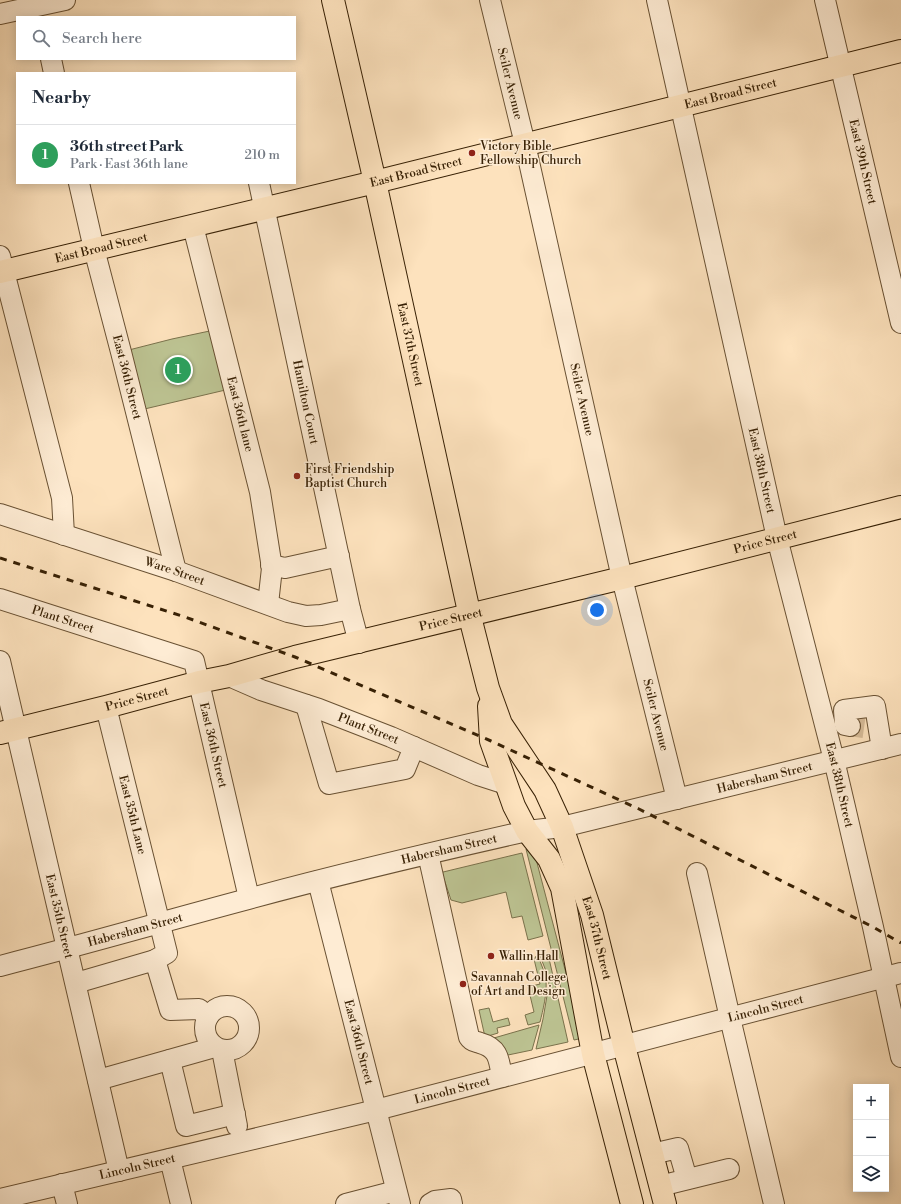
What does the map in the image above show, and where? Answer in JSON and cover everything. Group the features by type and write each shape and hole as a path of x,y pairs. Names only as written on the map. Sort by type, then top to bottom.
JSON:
{"main road":[{"name":"East 37th Street","path":"334,0 469,615 488,688 501,724 545,790 562,827 592,915 663,1195"},
{"name":"East Broad Street","path":"1,266 94,249 192,226 901,51"},
{"name":"Price Street","path":"8,731 106,706 196,671 230,676 296,657 359,643 622,578 901,507"},
{"name":"East 37th Street","path":"488,688 491,741 514,806 527,831 549,859 562,888 593,1054 632,1204"}],"street":[{"path":"0,14 40,8 65,0"},
{"name":"Seiler Avenue","path":"490,0 525,144 622,578 677,799"},
{"name":"East 38th Street","path":"657,0 777,538 834,760 892,975 901,1057"},
{"name":"East 39th Street","path":"825,0 901,323"},
{"path":"51,60 54,72"},
{"name":"East 36th Street","path":"79,184 94,249 176,571"},
{"name":"Hamilton Court","path":"259,184 350,609 359,643"},
{"name":"East 36th lane","path":"192,226 260,492 271,565 268,604"},
{"path":"1,266 62,498 64,535"},
{"name":"Ware Street","path":"0,514 176,571 288,612 306,616 321,615 350,609"},
{"path":"271,565 285,568 339,556"},
{"name":"Plant Street","path":"0,599 196,671"},
{"name":"East 35th Street","path":"0,661 8,731 68,949 119,1171"},
{"name":"East 36th Street","path":"196,671 250,898"},
{"name":"Plant Street","path":"230,676 261,690 306,705 414,747 478,775 506,784"},
{"path":"306,705 329,784 405,769 414,747"},
{"name":"East 35th Lane","path":"106,706 167,953 156,960"},
{"path":"825,724 859,726 882,749"},
{"name":"Habersham Street","path":"0,966 318,881 527,831 562,827 901,744"},
{"path":"428,854 469,1037 472,1041 485,1044 495,1051 498,1057 502,1077"},
{"path":"697,873 774,1204"},
{"name":"East 36th Street","path":"318,881 398,1198"},
{"path":"76,983 156,960 170,1010 199,1008 208,1017"},
{"name":"Lincoln Street","path":"0,1199 376,1110 892,975"},
{"path":"225,1006 240,1010 248,1022 249,1030 247,1038 243,1044 237,1048 230,1050 219,1048 210,1042 206,1036 205,1030 208,1017 213,1011 225,1006"},
{"path":"98,1080 219,1048"},
{"path":"219,1048 235,1114 240,1142"},
{"path":"170,1060 186,1126 235,1114"},
{"path":"652,1154 678,1148 687,1179"},
{"path":"170,1159 181,1204"},
{"path":"663,1195 687,1179 729,1170"},
{"path":"62,1184 66,1204"},
{"path":"346,1204 398,1198"},
{"path":"430,1204 435,1201 451,1199 452,1204"}],"green space":[{"path":"219,329 234,388 136,411 121,352"},
{"path":"526,849 531,852 536,859 583,1038 574,1040"},
{"path":"522,853 543,936 528,940 522,916 512,918 506,892 462,903 451,900 443,876 439,873"},
{"path":"548,954 568,1042 536,1049 549,984 540,956"},
{"path":"538,956 545,978 545,997 540,1022 528,1025 525,1015 534,1012 528,987 540,984 534,959"},
{"path":"489,1008 493,1022 508,1018 510,1025 497,1028 498,1033 485,1037 479,1010"},
{"path":"539,1025 532,1050 508,1055 503,1049 487,1040"}],"tunnel":[{"path":"850,726 864,728"}],"railway":[{"path":"0,558 185,617 295,657 491,741 639,809 873,927 901,943"}],"place":[{"name":"Victory Bible Fellowship Church","path":"472,153"},
{"name":"36th street Park","path":"178,370"},
{"name":"First Friendship Baptist Church","path":"297,476"},
{"name":"Wallin Hall","path":"491,956"},
{"name":"Savannah College of Art and Design","path":"463,984"}]}
